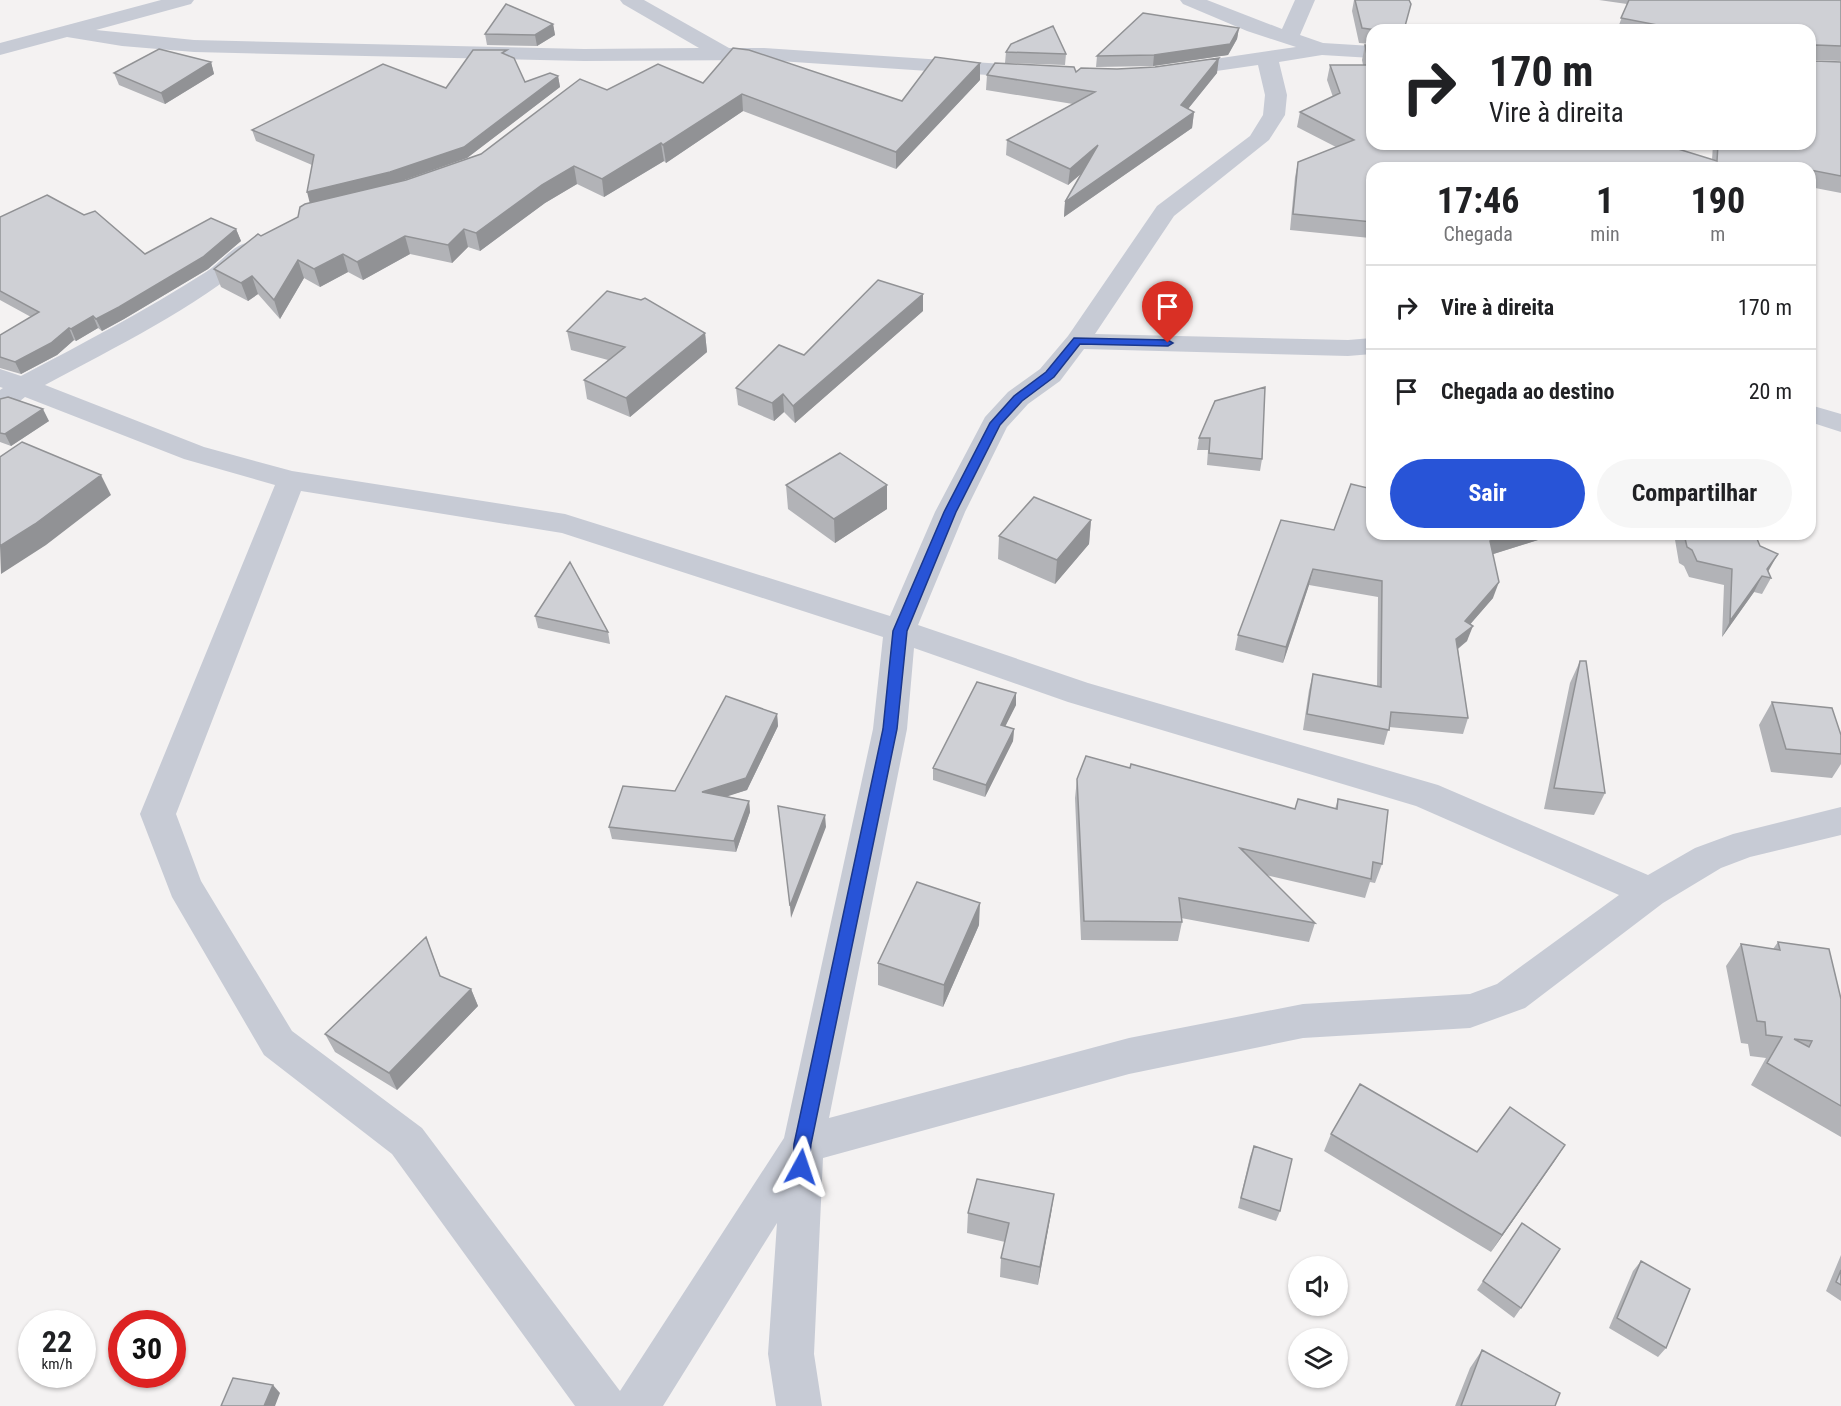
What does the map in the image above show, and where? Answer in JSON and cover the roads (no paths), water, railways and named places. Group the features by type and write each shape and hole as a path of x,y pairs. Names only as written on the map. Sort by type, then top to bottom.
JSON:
{"street":[{"path":"0,49 184,0"},
{"path":"630,0 724,54"},
{"path":"1190,0 1254,27 1277,47 1322,49"},
{"path":"799,1406 791,1354 803,1144 890,729 900,631 950,512 995,423 1018,398 1050,375 1077,341 1165,211 1258,140 1274,115 1277,47 1305,0"},
{"path":"66,31 122,40 194,46 619,55 811,56 1050,73"},
{"path":"1153,74 1277,47 1366,52"},
{"path":"590,77 619,55"},
{"path":"7,389 178,301 218,276 253,246 273,234"},
{"path":"1077,341 1348,348 1366,346"},
{"path":"7,389 194,453 291,480 565,524 900,631 1080,693 1426,795 1650,891"},
{"path":"1816,415 1841,423"},
{"path":"291,480 158,814 185,886 278,1043 407,1141 603,1406"},
{"path":"637,1406 803,1144 1129,1056 1303,1021 1470,1011 1511,996 1650,891 1708,858 1746,844 1841,821"}]}
